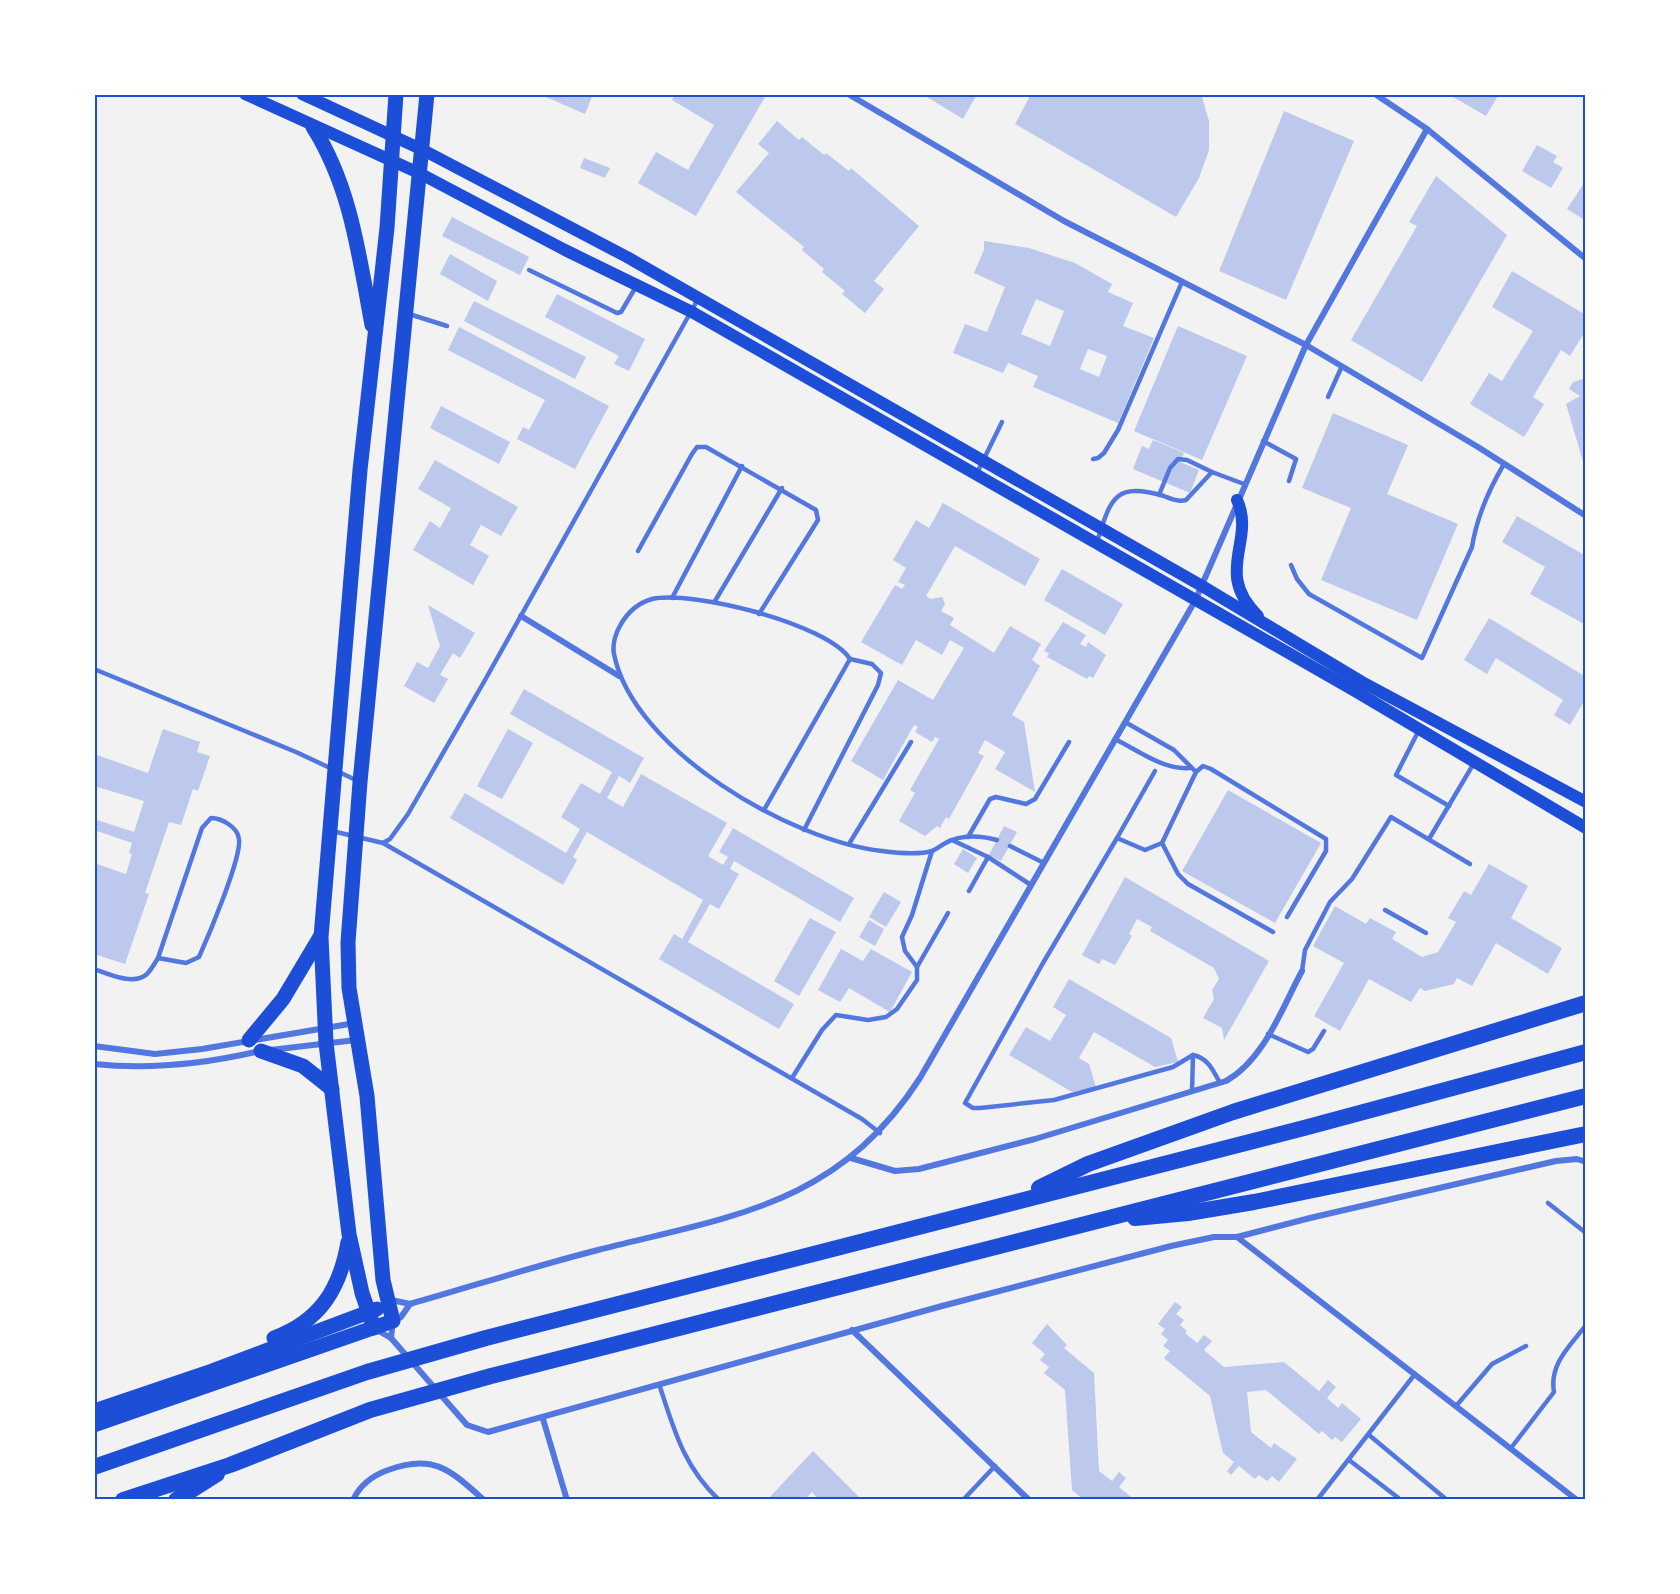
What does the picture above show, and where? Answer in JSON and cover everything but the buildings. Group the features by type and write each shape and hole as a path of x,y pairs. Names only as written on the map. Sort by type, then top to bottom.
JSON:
{"highway":[{"path":"1020,1199 1088,1164 1233,1112 1586,1003"},
{"path":"94,1467 356,1376 486,1338 1020,1199 1304,1128 1585,1052"},
{"path":"123,1500 230,1465 370,1410 436,1391 1102,1218 1586,1096"},
{"path":"1102,1218 1150,1217 1210,1209 1371,1180 1586,1134"},
{"path":"176,1500 230,1465"}],"main road":[{"path":"245,94 313,127 421,174 692,312 1475,760 1586,828"},
{"path":"302,94 423,150 581,231 1202,586 1362,682 1586,802"},
{"path":"374,1328 368,1313 349,1234 325,1036 321,937 360,470 387,228 396,94"},
{"path":"94,1425 393,1321 383,1280 367,1096 349,988 348,942 360,782 427,94"},
{"path":"313,127 331,155 346,195 375,343"},
{"path":"1237,500 1241,511 1236,572 1239,591 1253,612 1268,626"},
{"path":"249,1040 283,999 321,937"},
{"path":"261,1051 303,1066 332,1089"},
{"path":"212,1371 220,1361 287,1334 312,1318 334,1291 342,1270 349,1234"},
{"path":"94,1411 212,1371 388,1305"}],"street":[{"path":"848,94 1064,220 1306,345 1586,516"},
{"path":"1375,94 1427,129 1586,259"},
{"path":"388,1305 396,1301 410,1304 548,1263 776,1202 826,1175 851,1158 880,1133 920,1078 1195,601 1306,345 1427,129"},
{"path":"521,616 619,675"},
{"path":"851,1158 895,1171 920,1169 1035,1139 1220,1083 1245,1068 1268,1034 1302,971"},
{"path":"94,1064 142,1068 205,1063 325,1036 356,1023"},
{"path":"94,1046 155,1054 202,1049 249,1040 325,1036 358,1040"},
{"path":"202,1049 205,1063"},
{"path":"374,1328 393,1340 467,1425 489,1432 543,1419 852,1330 1189,1242 1214,1237 1237,1237 1556,1161 1577,1159 1586,1162"},
{"path":"1237,1237 1577,1500"},
{"path":"393,1340 393,1321 400,1317 410,1304"},
{"path":"852,1330 1029,1500"},
{"path":"543,1419 566,1496 560,1500"},
{"path":"353,1500 377,1474 416,1461 433,1464 447,1471 484,1500"}],"lane":[{"path":"529,270 617,313 621,312 637,285"},
{"path":"1093,459 1101,456 1118,430 1182,282"},
{"path":"383,843 390,839 408,814 692,312 698,297"},
{"path":"407,314 447,326"},
{"path":"1328,397 1342,366"},
{"path":"977,473 1002,422"},
{"path":"1263,441 1296,459 1288,481"},
{"path":"638,551 697,447 706,447 782,488 816,510 819,520 759,614"},
{"path":"1159,495 1170,468 1178,459 1187,460 1244,484"},
{"path":"1291,565 1297,579 1309,594 1422,658 1472,547 1487,493 1504,464"},
{"path":"672,598 741,466"},
{"path":"1096,543 1113,502 1128,491 1140,489 1186,500 1212,472"},
{"path":"715,601 782,488"},
{"path":"804,830 878,685 881,673 872,664 850,659 838,645 759,614 715,601 694,597 672,598 652,600 636,606 626,616 616,632 613,651 619,675 667,740 694,766 734,795 804,830 881,851 932,851 952,840 968,837 983,836 997,840"},
{"path":"764,810 850,659"},
{"path":"94,669 296,752 360,782"},
{"path":"1125,722 1174,750 1186,759 1190,768 1196,772"},
{"path":"1420,729 1396,775 1449,806"},
{"path":"1116,739 1164,765 1178,769 1190,768"},
{"path":"849,844 911,742"},
{"path":"968,837 990,799 996,797 1026,804 1035,799 1069,742"},
{"path":"1429,839 1475,760"},
{"path":"1117,838 1145,850 1162,843 1196,772 1203,766 1211,769 1326,839 1326,852 1287,917"},
{"path":"1155,771 1037,973 965,1103 973,1108 980,1108 1054,1101 1173,1067 1193,1055 1200,1056 1209,1064 1220,1083"},
{"path":"1302,971 1305,950 1330,902 1352,879 1391,817 1470,864"},
{"path":"94,969 125,978 141,978 147,974 158,958 202,828 211,818 225,822 235,831 239,839 236,858 199,957 186,963 158,958"},
{"path":"331,831 383,843 792,1078 862,1119 880,1133"},
{"path":"952,840 988,857 1031,885"},
{"path":"1162,843 1178,874 1188,884 1273,932"},
{"path":"1010,846 1044,863"},
{"path":"917,967 905,951 902,937 912,915 932,851"},
{"path":"969,891 988,857"},
{"path":"1385,910 1426,933"},
{"path":"792,1078 829,1020 836,1015 868,1020 886,1017 897,1009 917,980 917,967 948,913"},
{"path":"1268,1034 1308,1052 1313,1049 1324,1031"},
{"path":"1192,1091 1193,1055"},
{"path":"1548,1203 1586,1233"},
{"path":"1511,1448 1554,1392 1552,1378 1558,1362 1586,1325"},
{"path":"1456,1406 1492,1364 1526,1346"},
{"path":"1317,1500 1415,1374"},
{"path":"659,1384 683,1455 695,1475 719,1500"},
{"path":"1369,1435 1447,1500"},
{"path":"1349,1460 1401,1500"},
{"path":"963,1500 995,1466"}]}
